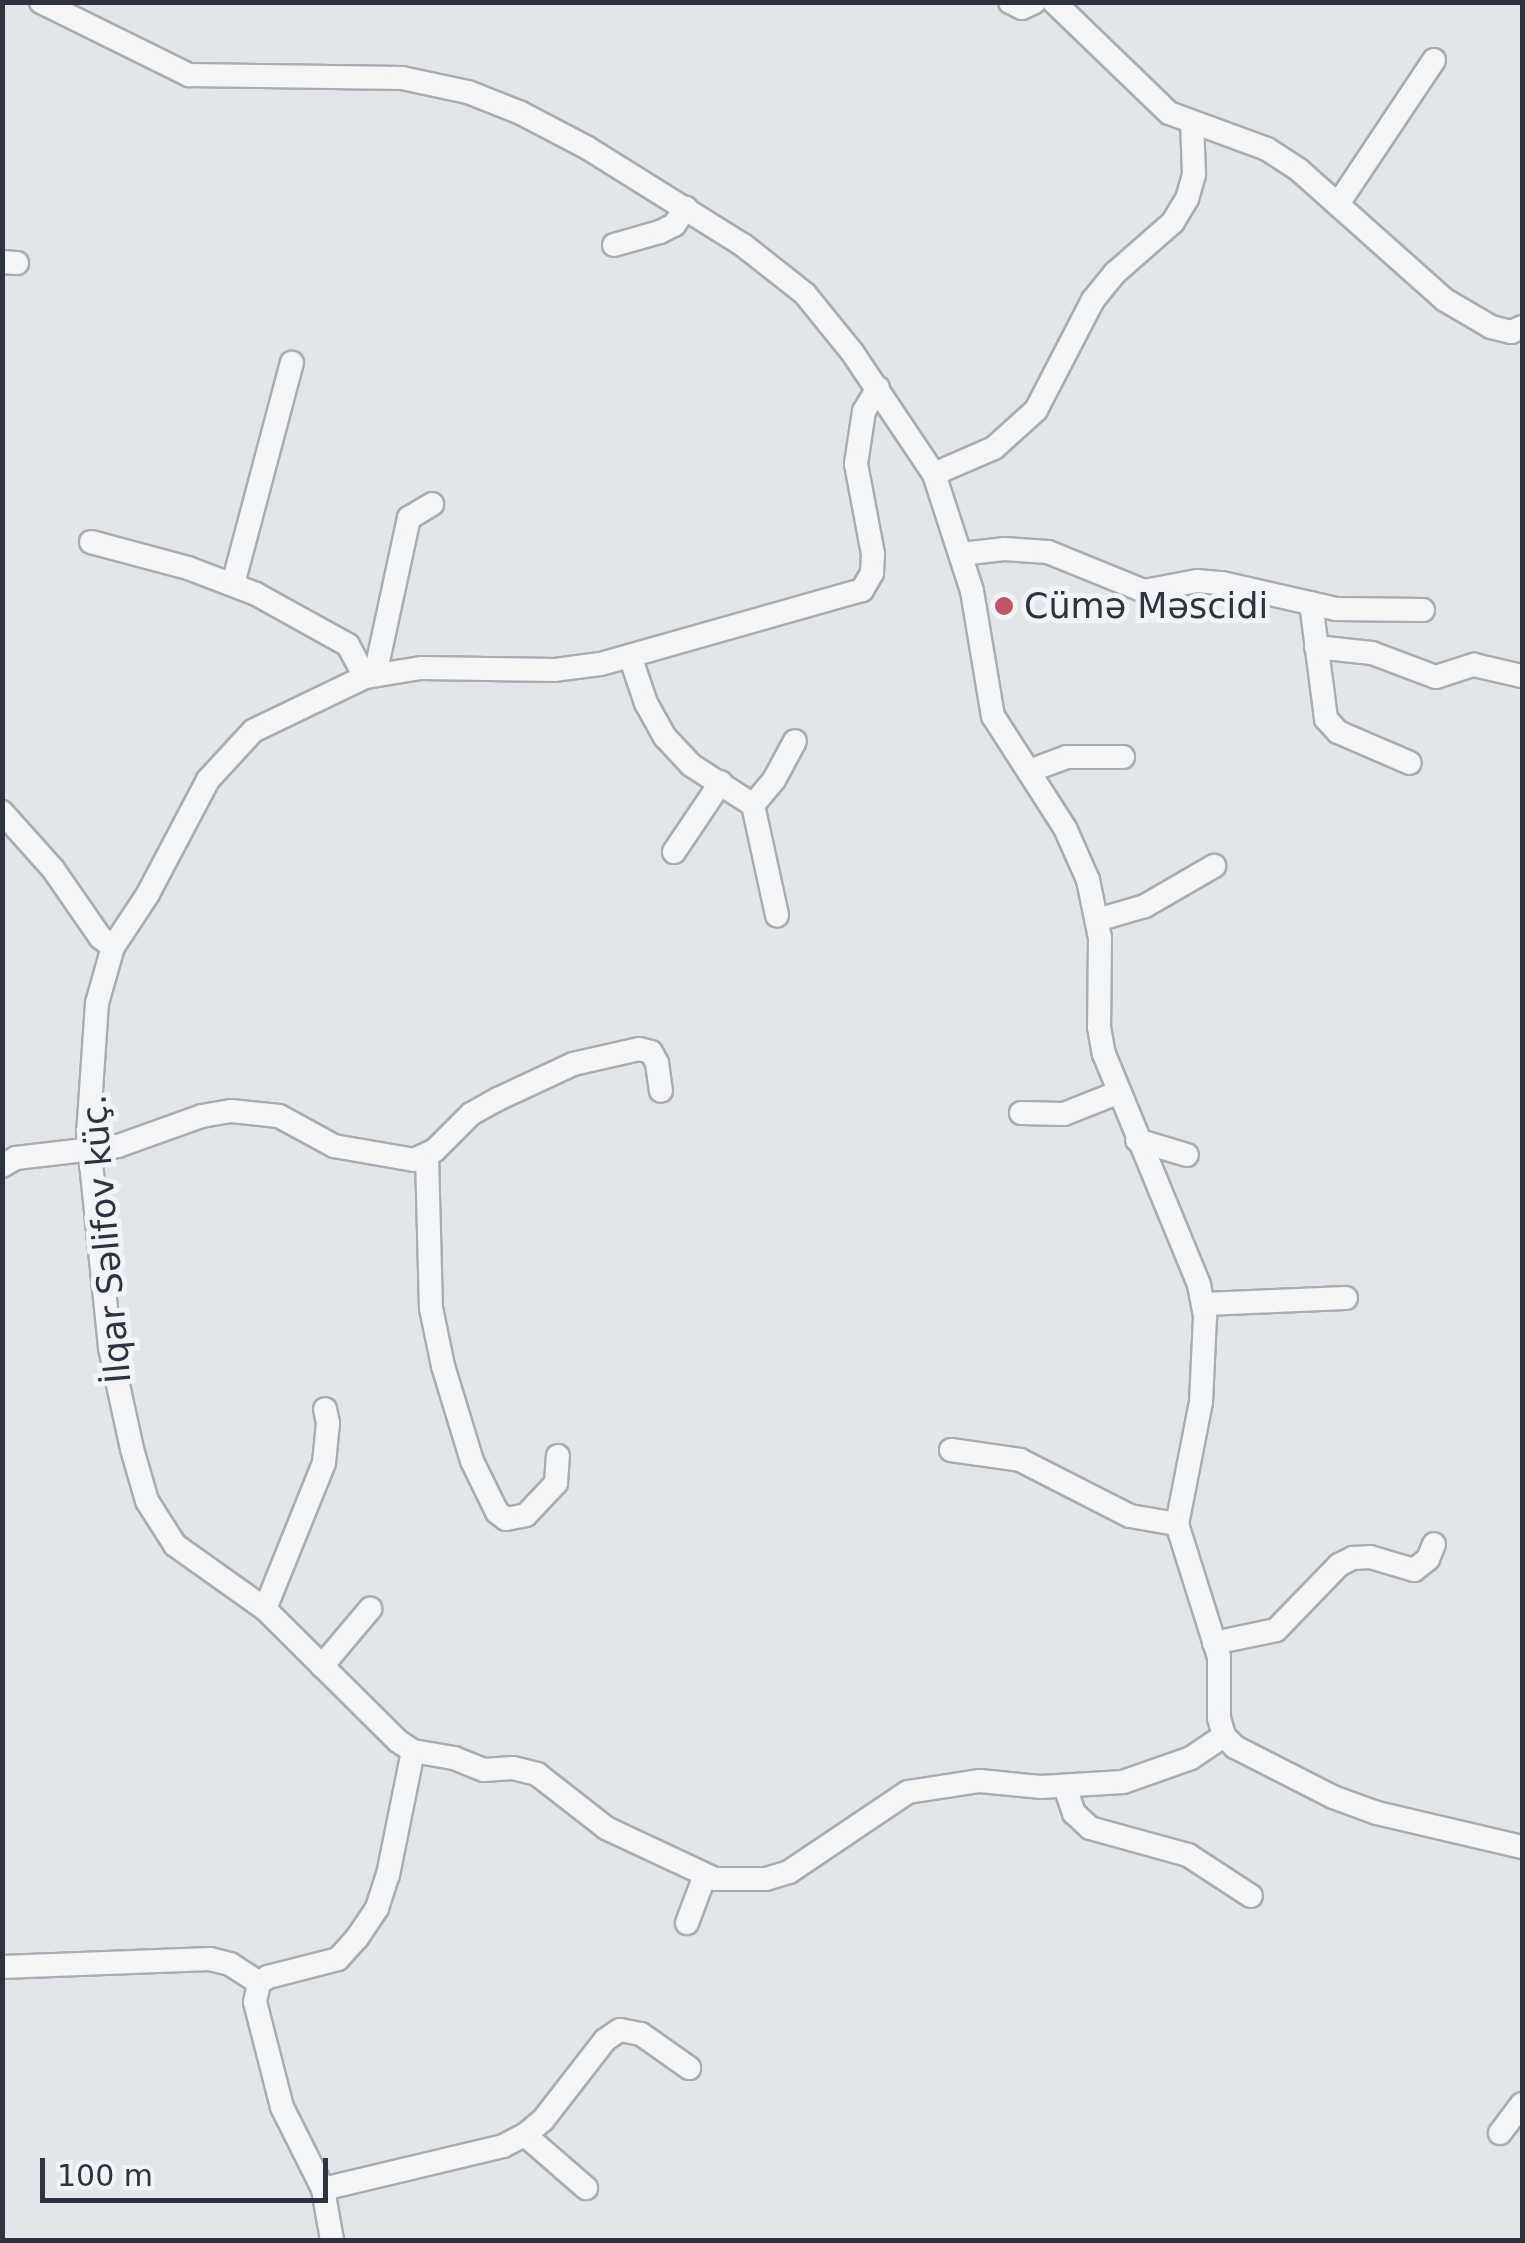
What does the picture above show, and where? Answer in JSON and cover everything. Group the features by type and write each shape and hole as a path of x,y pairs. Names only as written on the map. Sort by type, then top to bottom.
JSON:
{"street":[{"path":"41,2 189,75 402,78 468,92 586,147 743,245 805,294 878,388 934,474 972,591 985,688 994,716 1070,839 1097,920 1099,1027 1116,1093 1204,1304 1200,1402 1177,1524 1214,1642 1224,1736 1235,1747 1333,1798 1522,1847"},
{"path":"1010,2 1022,8 1035,2"},
{"path":"1054,2 1170,113 1267,149 1338,204 1445,300 1490,327 1511,332 1522,327"},
{"path":"1338,204 1434,60"},
{"path":"934,474 994,448 1036,410 1093,300 1115,273 1173,222 1187,199 1194,174 1192,123"},
{"path":"614,244 674,225 686,208"},
{"path":"234,584 292,363"},
{"name":"İlqar Səlifov küç.","path":"878,388 864,411 856,464 874,554 872,573 862,590 630,656 555,670 421,668 370,676 253,731 226,756 113,947 97,1002 90,1150 110,1348 147,1500 174,1545 265,1609 412,1751 494,1772 514,1768 537,1774 606,1828 705,1875 731,1882 789,1872 908,1792 980,1782 1065,1787 1123,1782 1159,1772 1224,1736"},
{"path":"370,676 409,518 432,504"},
{"path":"91,542 234,584 332,633 348,645 370,676"},
{"path":"960,554 1029,549 1144,590 1197,581 1222,582 1366,612 1423,610"},
{"path":"1312,603 1326,719 1338,732 1410,762"},
{"path":"1316,647 1372,653 1436,677 1474,664 1522,676"},
{"path":"630,656 646,703 665,737 690,765 753,805 777,915"},
{"path":"753,805 774,780 795,741"},
{"path":"1029,772 1067,756 1122,758"},
{"path":"674,852 720,782"},
{"path":"2,812 53,869 100,937 113,947"},
{"path":"1097,920 1146,906 1214,866"},
{"path":"7,1155 90,1150 134,1142 202,1116 258,1111 279,1116 334,1146 414,1160 427,1156 471,1114 498,1098 573,1064 639,1048 651,1052 661,1091"},
{"path":"1022,1113 1064,1114 1116,1093"},
{"path":"1137,1140 1187,1155"},
{"path":"427,1156 427,1269 435,1328 472,1461 497,1512 506,1519 526,1515 556,1483 558,1456"},
{"path":"1204,1304 1346,1298"},
{"path":"265,1609 324,1463 328,1423 325,1409"},
{"path":"952,1450 1020,1460 1130,1516 1177,1524"},
{"path":"1214,1642 1276,1630 1339,1565 1353,1558 1370,1557 1414,1570 1428,1560 1434,1544"},
{"path":"322,1666 370,1609"},
{"path":"259,1983 338,1959 357,1938 376,1908 388,1875 412,1751"},
{"path":"1065,1787 1074,1813 1090,1828 1188,1854 1251,1896"},
{"path":"687,1923 705,1875"},
{"path":"2,1967 210,1959 230,1964 259,1983"},
{"path":"259,1983 257,2020 282,2106 324,2189 325,2238"},
{"path":"324,2189 502,2146 525,2136 543,2120 605,2040 620,2030 641,2034 689,2068"},
{"path":"1500,2134 1522,2104"},
{"path":"525,2136 586,2188"}],"place":[{"name":"Cümə Məscidi","path":"1004,606"}]}
